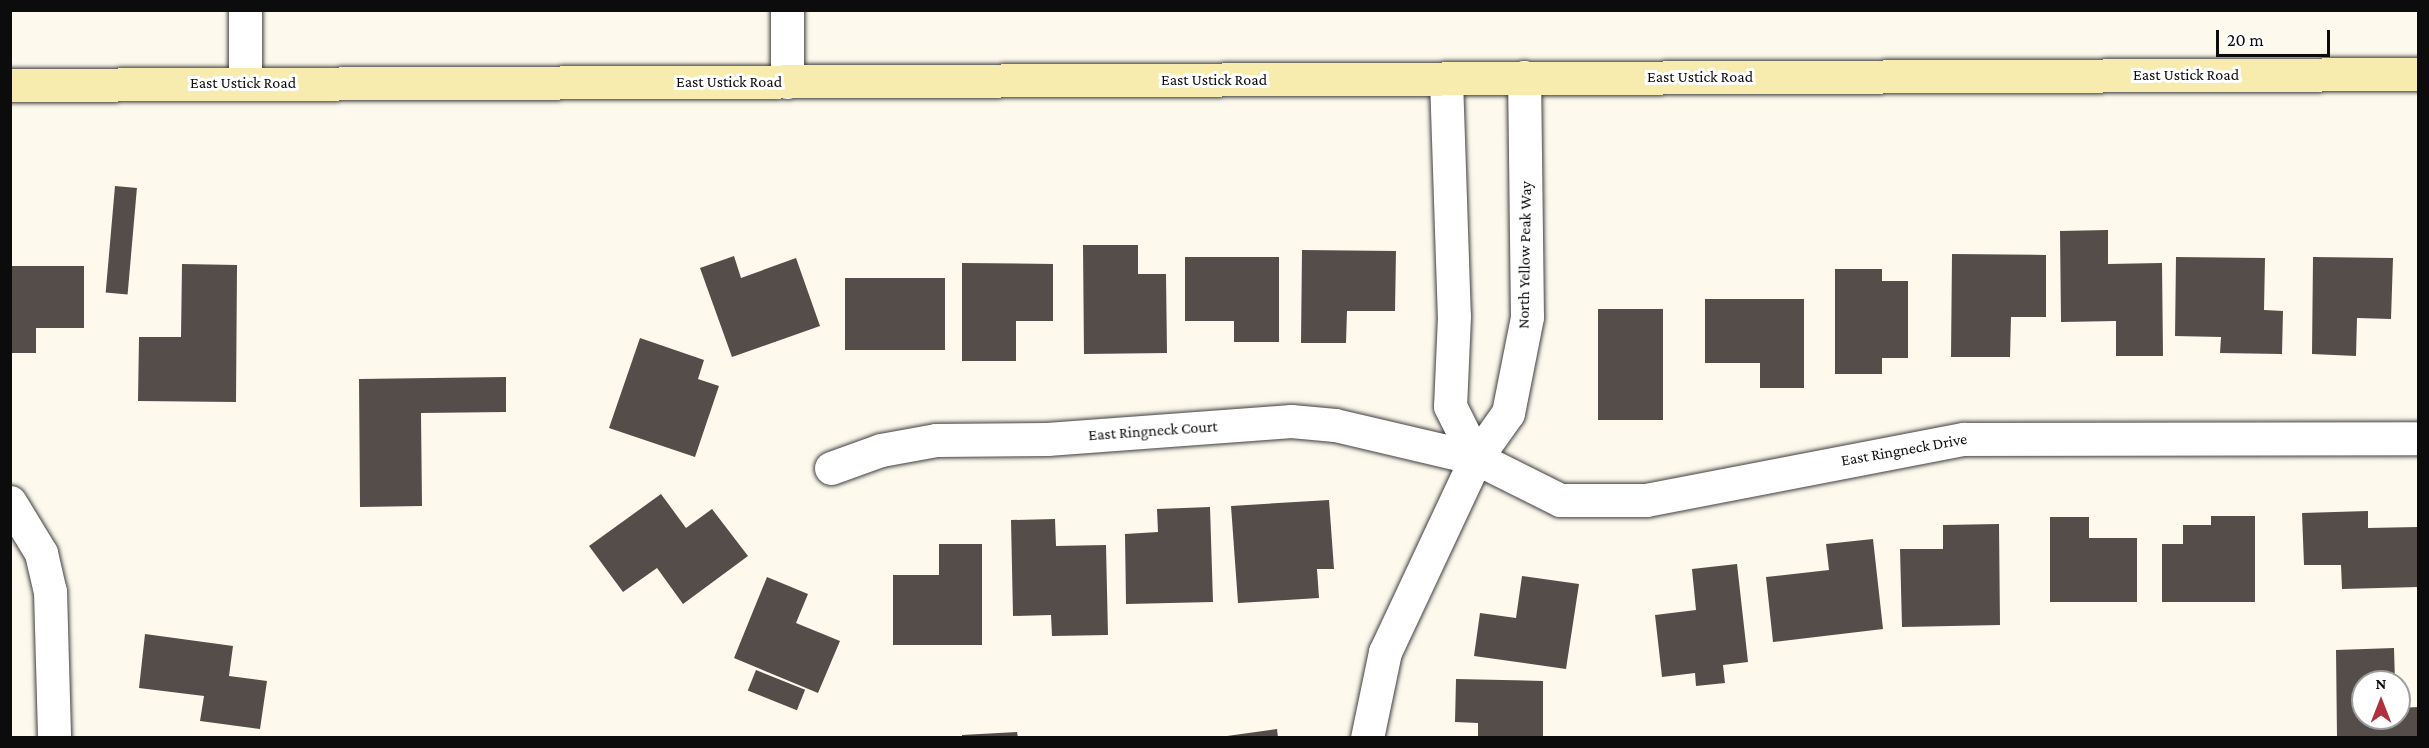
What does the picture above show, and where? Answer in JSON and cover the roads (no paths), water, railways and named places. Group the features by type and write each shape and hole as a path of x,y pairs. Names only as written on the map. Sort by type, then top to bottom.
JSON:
{"main road":[{"name":"East Ustick Road","path":"10,86 245,82 787,82 2418,74"}],"street":[{"path":"245,10 245,82"},
{"path":"787,10 787,82"},
{"name":"North Yellow Peak Way","path":"1367,738 1385,652 1476,458 1509,413 1526,327 1524,77"},
{"path":"1446,79 1454,316 1450,406 1476,458"},
{"name":"East Ringneck Court","path":"831,468 881,450 936,440 1047,439 1291,421 1335,425 1476,458"},
{"name":"East Ringneck Drive","path":"1476,458 1560,500 1646,500 1964,439 2418,438"},
{"path":"10,502 41,553 50,591 54,738"}]}
